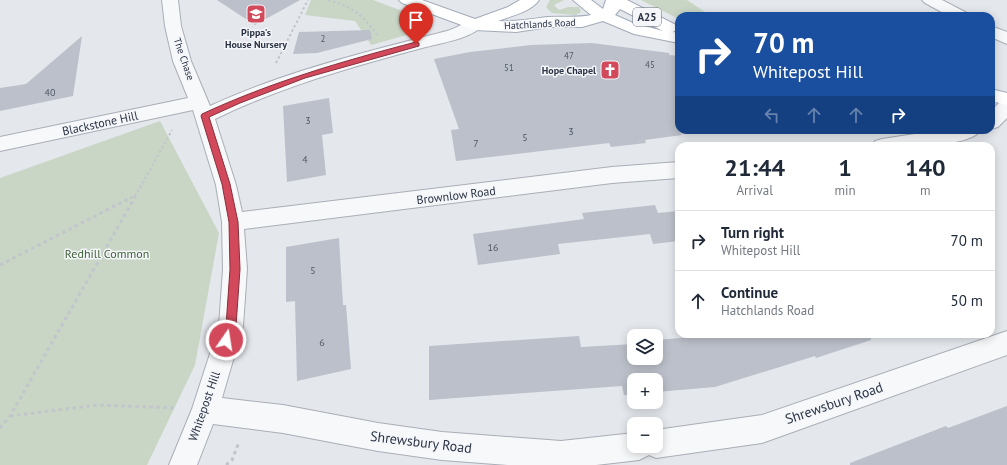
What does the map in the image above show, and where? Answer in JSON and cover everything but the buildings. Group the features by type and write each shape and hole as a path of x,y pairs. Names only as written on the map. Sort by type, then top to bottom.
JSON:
{"main road":[{"path":"407,0 475,25"},
{"path":"531,0 549,22"},
{"name":"Hatchlands Road","path":"475,25 514,10 531,0"},
{"name":"Hatchlands Road","path":"582,0 605,16 633,28 659,36 675,38"},
{"path":"605,16 612,9 615,0"},
{"name":"A25","path":"615,0 640,14 675,30"},
{"name":"Hatchlands Road","path":"475,25 516,27 549,22 582,22 605,16"},
{"path":"995,95 1007,99"}],"street":[{"name":"The Chase","path":"170,0 173,26 195,108"},
{"path":"939,2 955,12"},
{"name":"Hatchlands Road","path":"195,108 237,101 297,78 390,51 456,34 475,25"},
{"path":"995,33 1007,39"},
{"path":"995,118 1007,107"},
{"name":"Blackstone Hill","path":"0,144 195,108"},
{"name":"Whitepost Hill","path":"182,465 205,409 231,326 235,269 233,222 226,184 195,108"},
{"path":"908,142 961,134"},
{"name":"Brownlow Road","path":"233,222 612,175 675,170"},
{"name":"Shrewsbury Road","path":"663,443 762,429 1007,343"},
{"name":"Shrewsbury Road","path":"205,409 250,416 283,419 378,437 442,446 561,455 627,447"}],"path":[{"path":"275,64 308,0"},
{"path":"328,0 347,5 362,14 390,51"},
{"path":"0,428 10,416 174,127 195,108"},
{"path":"0,265 136,195"},
{"path":"10,416 97,406 205,409"}],"green space":[{"path":"311,0 373,0 424,19 427,24 421,31 371,45 355,21 305,15"},
{"path":"550,0 564,0 554,5 559,10 568,7 579,7 581,11 575,15 552,13 546,7"},
{"path":"641,0 687,0 705,12 675,12 675,17"},
{"name":"Redhill Common","path":"160,121 219,233 195,365 147,465 0,465 0,178"}],"place":[{"name":"Pippa's House Nursery","path":"256,14"},
{"name":"Hope Chapel","path":"610,70"}],"route":[{"path":"226,340 231,326 235,269 233,222 226,184 205,116 237,101 302,76 416,44"}]}
